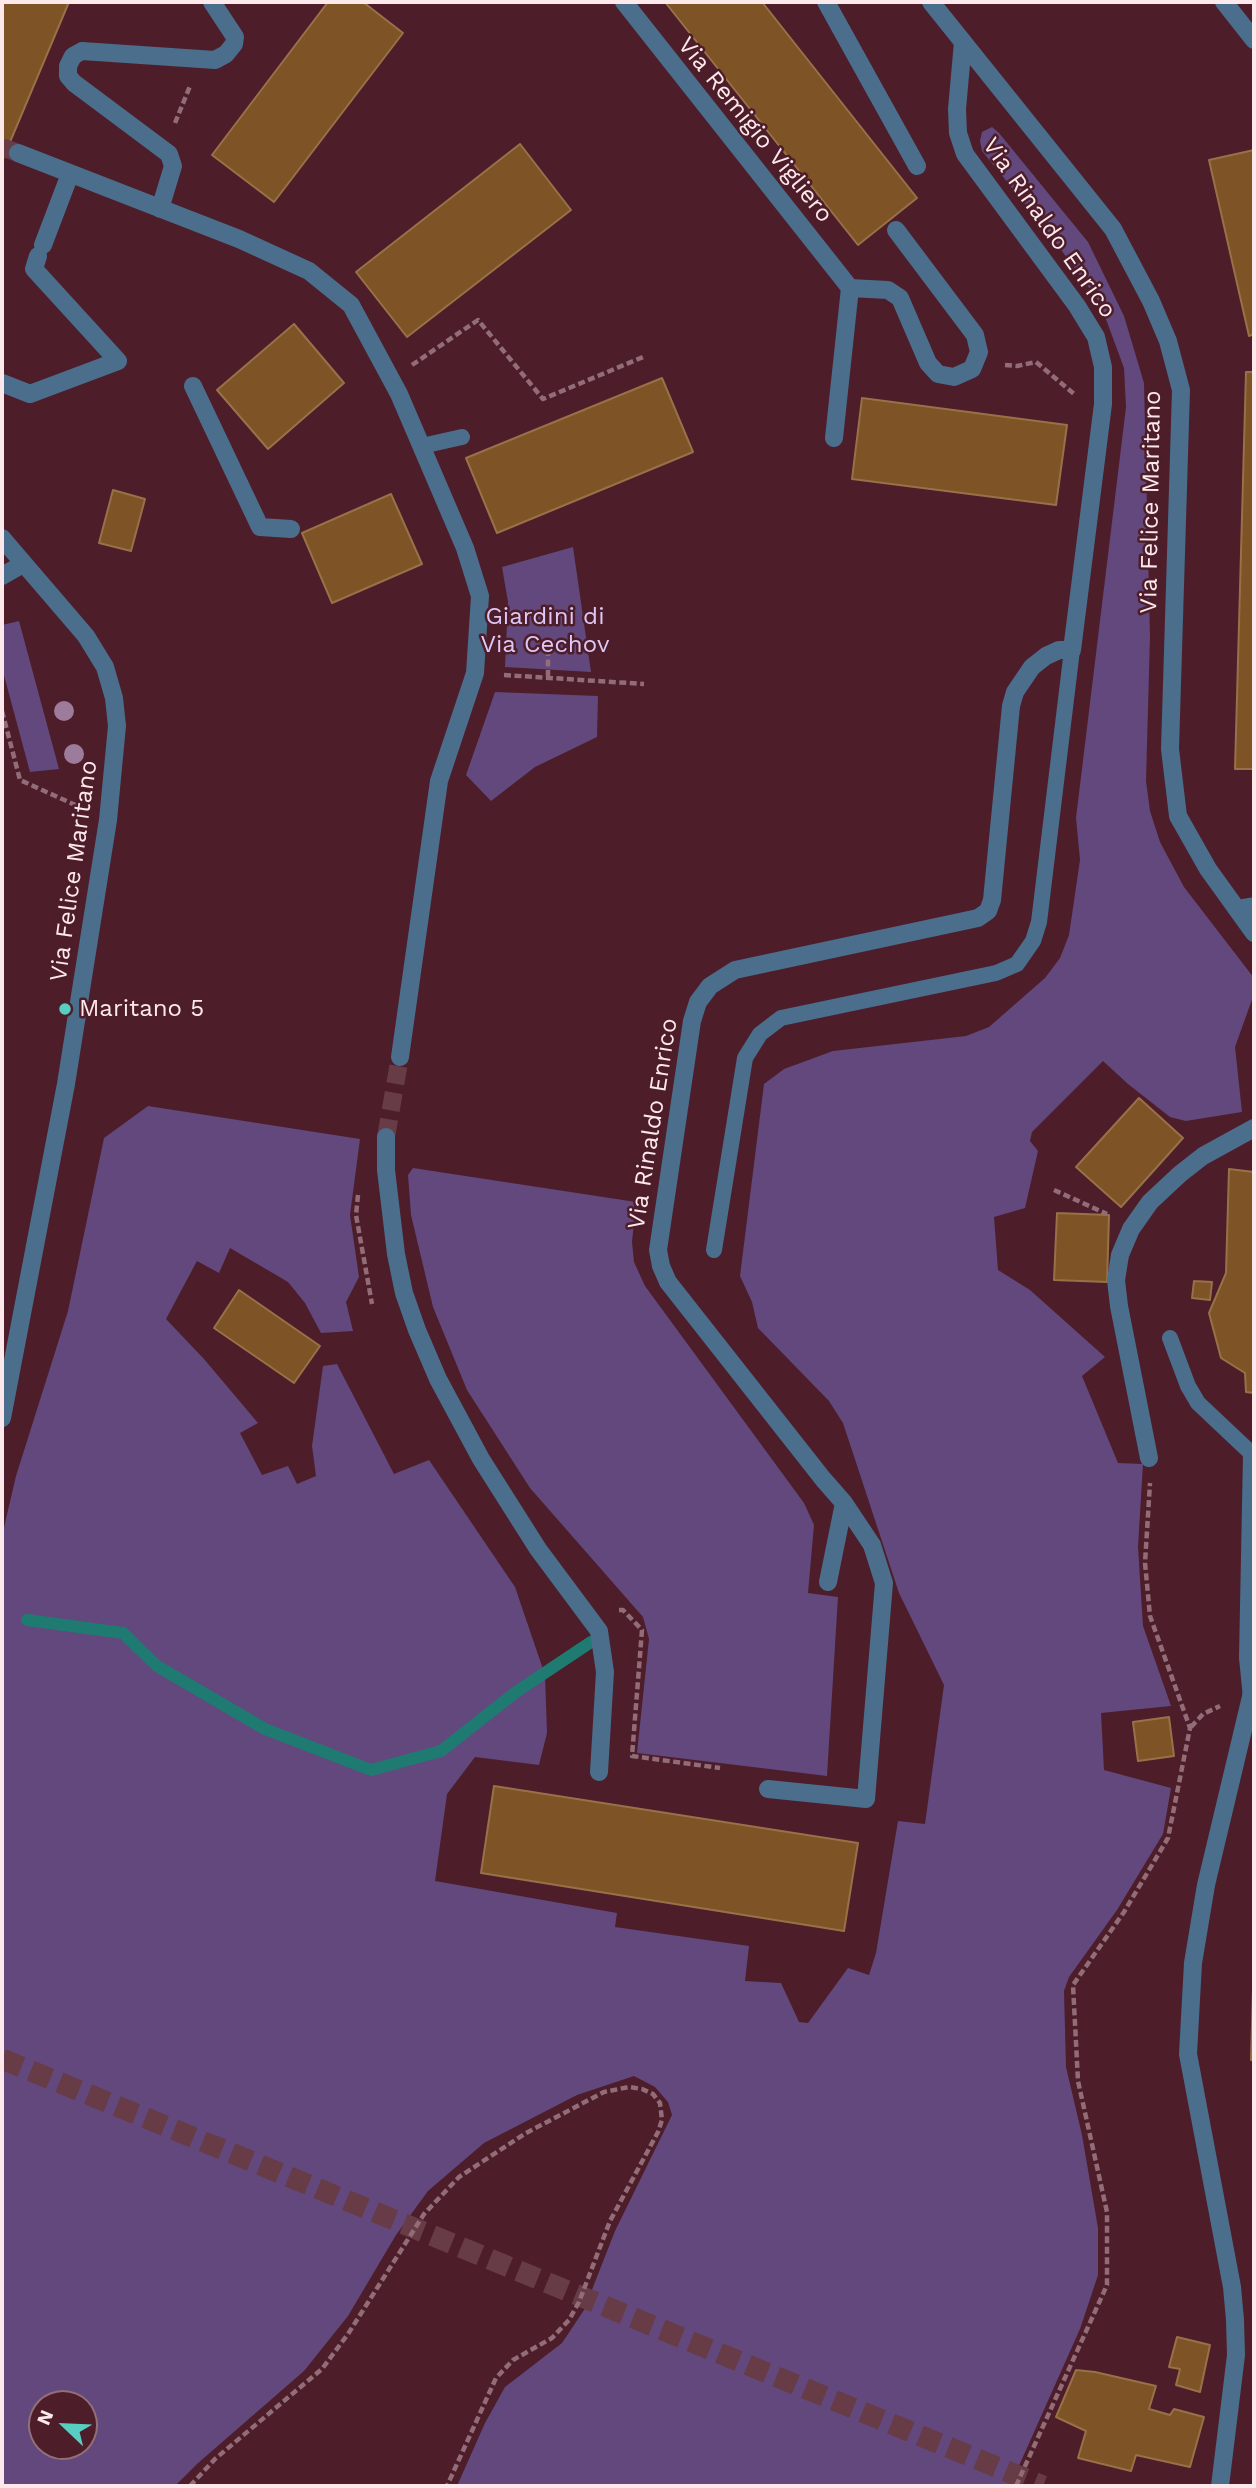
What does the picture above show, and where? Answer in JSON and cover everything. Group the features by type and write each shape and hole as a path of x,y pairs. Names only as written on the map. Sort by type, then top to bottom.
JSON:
{"street":[{"path":"160,209 173,166 169,154 74,83 68,76 68,66 74,56 82,51 215,60 226,54 234,44 235,37 212,2"},
{"name":"Via Remigio Vigliero","path":"624,2 850,288"},
{"path":"826,2 917,166"},
{"name":"Via Felice Maritano","path":"930,2 1113,229 1152,301 1168,341 1181,390 1170,749 1178,816 1208,869 1246,908 1254,933"},
{"path":"1224,2 1254,40"},
{"name":"Via Rinaldo Enrico","path":"768,1789 866,1799 884,1583 872,1545 844,1503 668,1282 661,1266 658,1250 692,1021 698,1002 710,986 735,970 978,919 988,911 992,900 1011,706 1015,692 1032,667 1046,656 1059,650 1072,650 1103,395 1103,367 1096,337 1077,306 965,154 958,134 957,109 963,42"},
{"path":"18,153 239,239 309,271 351,305 392,379 422,446 465,548 480,596 475,673 439,781 400,1057"},
{"path":"2,383 30,394 126,361 34,269 70,173"},
{"path":"834,438 850,288 888,290 900,298 928,363 938,374 954,377 972,369 979,352 975,335 897,230"},
{"path":"193,386 260,527 291,529"},
{"name":"Via Felice Maritano","path":"2,538 86,636 105,667 114,698 117,726 108,820 66,1084 2,1418"},
{"path":"2,576 23,564"},
{"path":"1149,1458 1116,1280 1120,1255 1131,1229 1150,1202 1203,1156 1254,1128"},
{"path":"386,1137 386,1170 396,1254 404,1293 416,1330 438,1379 481,1459 538,1549 599,1631 605,1672 599,1772"},
{"path":"828,1582 844,1503"},
{"path":"1220,2486 1236,2355 1235,2320 1232,2287 1188,2054 1193,1963 1206,1885 1253,1691"}],"lane":[{"path":"422,446 463,437"},
{"name":"Via Rinaldo Enrico","path":"714,1250 745,1058 760,1034 781,1018 996,973 1017,964 1033,941 1039,922 1072,650"},
{"path":"1170,1338 1188,1386 1198,1403 1253,1452 1247,1658 1253,1691"}],"path":[{"path":"173,166 182,144 171,131 201,59"},
{"path":"392,379 478,320 543,399 643,357"},
{"path":"975,361 1017,366 1036,362 1072,394 1103,395"},
{"path":"548,654 548,677"},
{"path":"475,673 644,684"},
{"path":"2,711 20,780 108,820"},
{"path":"1054,1190 1098,1208 1131,1229"},
{"path":"1016,2486 1107,2285 1107,2212 1079,2081 1073,1985 1124,1912 1168,1838 1190,1728 1150,1616 1145,1563 1149,1458"},
{"path":"623,1610 642,1630 632,1756 720,1768"},
{"path":"190,2486 215,2459 322,2369 348,2334 424,2214 458,2177 526,2133 604,2092 629,2087 653,2094 660,2103 662,2120 658,2133 610,2221 579,2302 569,2320 552,2338 513,2360 496,2378 447,2486"}],"green space":[{"path":"992,127 999,133 1088,242 1124,316 1144,383 1150,636 1146,781 1150,811 1160,842 1184,887 1254,978 1254,994 1235,1047 1242,1112 1186,1121 1170,1117 1103,1061 1032,1132 1030,1141 1038,1151 1025,1208 994,1217 998,1270 1030,1290 1105,1357 1082,1376 1118,1463 1143,1464 1138,1547 1143,1626 1171,1706 1101,1713 1104,1770 1171,1788 1163,1834 1117,1910 1069,1977 1064,1991 1066,2067 1082,2135 1098,2228 1098,2275 1080,2329 1010,2486 457,2486 485,2423 505,2387 562,2343 584,2310 615,2231 672,2115 668,2102 655,2087 634,2076 577,2095 484,2143 428,2191 396,2235 348,2316 304,2371 175,2486 2,2486 2,1536 16,1476 68,1311 104,1138 148,1106 360,1139 350,1215 359,1277 346,1302 353,1331 321,1333 305,1303 288,1282 230,1248 219,1273 197,1261 166,1319 258,1423 240,1433 262,1475 288,1466 297,1484 316,1476 312,1446 323,1366 337,1364 394,1474 429,1460 515,1587 545,1675 547,1733 539,1765 475,1757 447,1794 435,1881 617,1913 615,1927 749,1946 745,1981 781,1983 799,2022 808,2023 848,1968 869,1975 876,1953 898,1821 925,1824 944,1685 899,1593 843,1423 829,1401 758,1328 752,1302 740,1276 764,1084 784,1069 833,1051 966,1036 989,1027 1045,978 1060,958 1069,935 1080,860 1076,818 1126,407 1124,368 1100,303 1048,232 982,151 982,132"},
{"name":"Giardini di Via Cechov","path":"573,547 591,672 505,667 508,602 502,567"},
{"path":"19,621 59,769 30,772 2,668 2,625"},
{"path":"495,692 598,696 597,737 535,767 491,801 466,775"},
{"path":"413,1168 636,1202 632,1242 634,1262 645,1286 804,1503 814,1525 808,1593 838,1597 827,1776 637,1753 649,1639 643,1617 530,1488 467,1390 433,1307 411,1215 408,1175"}],"building":[{"path":"2,2 69,2 2,161"},
{"path":"328,2 363,2 403,33 274,202 212,155"},
{"path":"665,2 762,2 917,198 858,245"},
{"path":"520,144 571,210 407,337 356,272"},
{"path":"1254,150 1254,334 1249,336 1209,160"},
{"path":"294,324 344,383 268,449 217,390"},
{"path":"1246,372 1254,372 1254,769 1235,769"},
{"path":"662,378 693,452 497,533 466,458"},
{"path":"862,398 1067,425 1056,505 852,479"},
{"path":"113,490 145,499 131,551 99,543"},
{"path":"391,494 422,564 332,603 302,533"},
{"path":"1139,1098 1183,1138 1121,1207 1076,1167"},
{"path":"1229,1169 1254,1172 1254,1393 1246,1392 1245,1373 1221,1358 1209,1313 1226,1273"},
{"path":"1057,1213 1109,1215 1107,1282 1054,1280"},
{"path":"1194,1281 1212,1282 1210,1300 1192,1298"},
{"path":"239,1290 320,1346 294,1383 214,1328"},
{"path":"1169,1717 1174,1756 1138,1761 1133,1722"},
{"path":"494,1786 858,1843 844,1931 481,1873"},
{"path":"1254,1953 1254,2060 1251,2060"},
{"path":"1177,2337 1210,2345 1200,2392 1176,2385 1180,2369 1169,2367"},
{"path":"1076,2370 1156,2386 1149,2409 1170,2415 1174,2409 1204,2417 1190,2467 1136,2455 1131,2471 1078,2458 1086,2431 1056,2417"}],"waterway":[{"path":"27,1620 123,1633 157,1666 265,1729 371,1770 441,1751 516,1692 591,1642"}],"tunnel":[{"path":"2,147 18,153"},
{"path":"386,1137 400,1057"},
{"path":"2,2059 1043,2486"}],"place":[{"name":"Maritano 5","path":"65,1009"}]}
